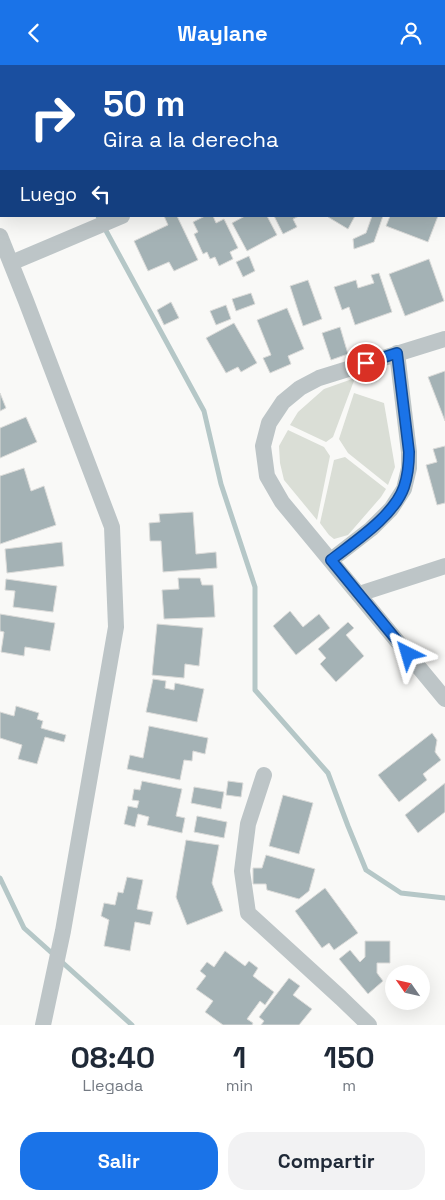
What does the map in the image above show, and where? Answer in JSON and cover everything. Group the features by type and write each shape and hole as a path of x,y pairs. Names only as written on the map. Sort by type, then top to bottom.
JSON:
{"street":[{"path":"11,263 118,218"},
{"path":"0,236 112,527 116,627 63,931 43,1025"},
{"path":"445,339 319,378 300,388 283,402 269,423 263,446 267,476 282,502 445,699"},
{"path":"331,560 371,529 391,509 404,489 409,468 409,452 397,353"},
{"path":"359,594 445,566"},
{"path":"264,775 248,824 242,871 248,913 369,1025"}],"shaded area":[{"path":"355,378 333,437 326,442 290,425 298,412 324,389"},
{"path":"354,393 384,403 395,467 388,485 348,453 339,439"},
{"path":"288,430 324,447 330,456 317,520 284,480 279,446"},
{"path":"345,457 386,489 348,535 334,539 320,523 334,460"}],"building":[{"path":"164,217 177,217 198,260 174,271 169,262 148,271 134,241 168,225"},
{"path":"203,217 213,217 216,223 224,219 238,248 230,252 233,259 219,266 215,257 210,259 207,252 203,254 194,234 198,232 193,222"},
{"path":"243,217 268,217 277,235 247,251 232,223"},
{"path":"274,217 297,217 293,219 297,227 283,234"},
{"path":"328,217 354,217 348,229"},
{"path":"372,217 383,217 374,242 354,249 353,239 366,233"},
{"path":"390,217 438,217 428,242 386,226"},
{"path":"249,256 255,271 243,277 236,262"},
{"path":"429,259 444,301 405,316 389,274"},
{"path":"379,273 392,312 355,325 349,307 342,310 334,287 356,280 358,288 374,283 371,275"},
{"path":"308,280 322,319 303,326 290,286"},
{"path":"251,293 255,304 236,311 232,299"},
{"path":"171,302 179,318 164,325 157,310"},
{"path":"226,305 231,319 216,325 210,311"},
{"path":"287,308 304,349 288,356 291,364 270,373 263,358 271,355 257,320"},
{"path":"234,323 257,363 241,372 238,367 226,373 206,338"},
{"path":"340,327 348,354 331,360 322,333"},
{"path":"445,371 445,421 428,377"},
{"path":"0,393 6,408 0,411"},
{"path":"26,417 37,442 0,458 0,428"},
{"path":"445,446 445,503 437,505 426,465 437,462 433,449"},
{"path":"24,468 31,491 44,486 56,525 0,544 0,476"},
{"path":"193,512 196,554 216,552 217,568 163,572 161,541 150,541 149,523 160,522 159,514"},
{"path":"62,542 64,566 7,573 5,549"},
{"path":"178,578 200,578 202,585 213,585 215,617 164,619 162,590 179,589"},
{"path":"6,579 57,586 53,612 13,607 15,591 5,590"},
{"path":"290,611 303,627 319,614 330,628 296,655 273,626"},
{"path":"0,614 55,623 50,651 25,647 24,656 1,652 4,632 0,631"},
{"path":"348,622 354,628 346,635 364,656 336,682 320,664 326,658 318,649"},
{"path":"157,624 203,628 199,666 185,664 184,678 152,675"},
{"path":"153,679 166,681 165,688 174,690 175,683 204,689 197,722 146,712"},
{"path":"16,706 39,713 37,719 43,721 41,728 66,735 64,742 45,737 37,764 18,759 22,745 0,738 0,712 14,716"},
{"path":"149,726 208,738 205,754 193,751 192,761 184,760 180,780 127,769 130,755 143,758"},
{"path":"432,733 437,740 435,752 441,760 423,774 427,780 399,802 378,775"},
{"path":"142,781 182,789 176,816 185,818 182,833 147,825 149,817 138,814 135,827 124,824 128,806 137,808 139,801 132,800 134,789 140,790"},
{"path":"228,781 243,783 241,797 226,795"},
{"path":"445,783 445,812 418,833 405,815"},
{"path":"194,787 224,792 221,809 191,803"},
{"path":"283,795 313,803 299,854 269,846"},
{"path":"197,816 227,822 224,838 194,832"},
{"path":"186,840 219,845 212,883 223,911 187,925 176,897"},
{"path":"266,855 315,869 309,891 299,899 267,890 266,884 253,884 253,868 262,868"},
{"path":"127,877 143,880 137,909 153,912 150,925 135,922 130,951 104,946 109,920 101,916 104,903 115,905 118,892 123,893"},
{"path":"325,888 358,933 334,950 329,943 322,948 295,911"},
{"path":"365,941 390,941 390,963 377,963 377,973 383,981 368,994 339,959 350,950 360,962 365,957"},
{"path":"225,951 245,966 249,961 258,968 253,976 274,992 265,1005 260,1001 247,1019 253,1023 252,1025 223,1025 205,1012 213,1001 196,989 206,976 200,971 207,962 214,967"},
{"path":"289,978 300,986 293,995 312,1009 299,1025 261,1025 264,1021 259,1017"}],"waterway":[{"path":"99,217 204,411 221,484 255,587 255,690 328,773 366,870 401,893 445,898"},
{"path":"0,878 24,928 132,1025"}],"route":[{"path":"366,363 397,353 409,452 409,468 404,489 391,509 371,529 331,560 408,654"}]}
